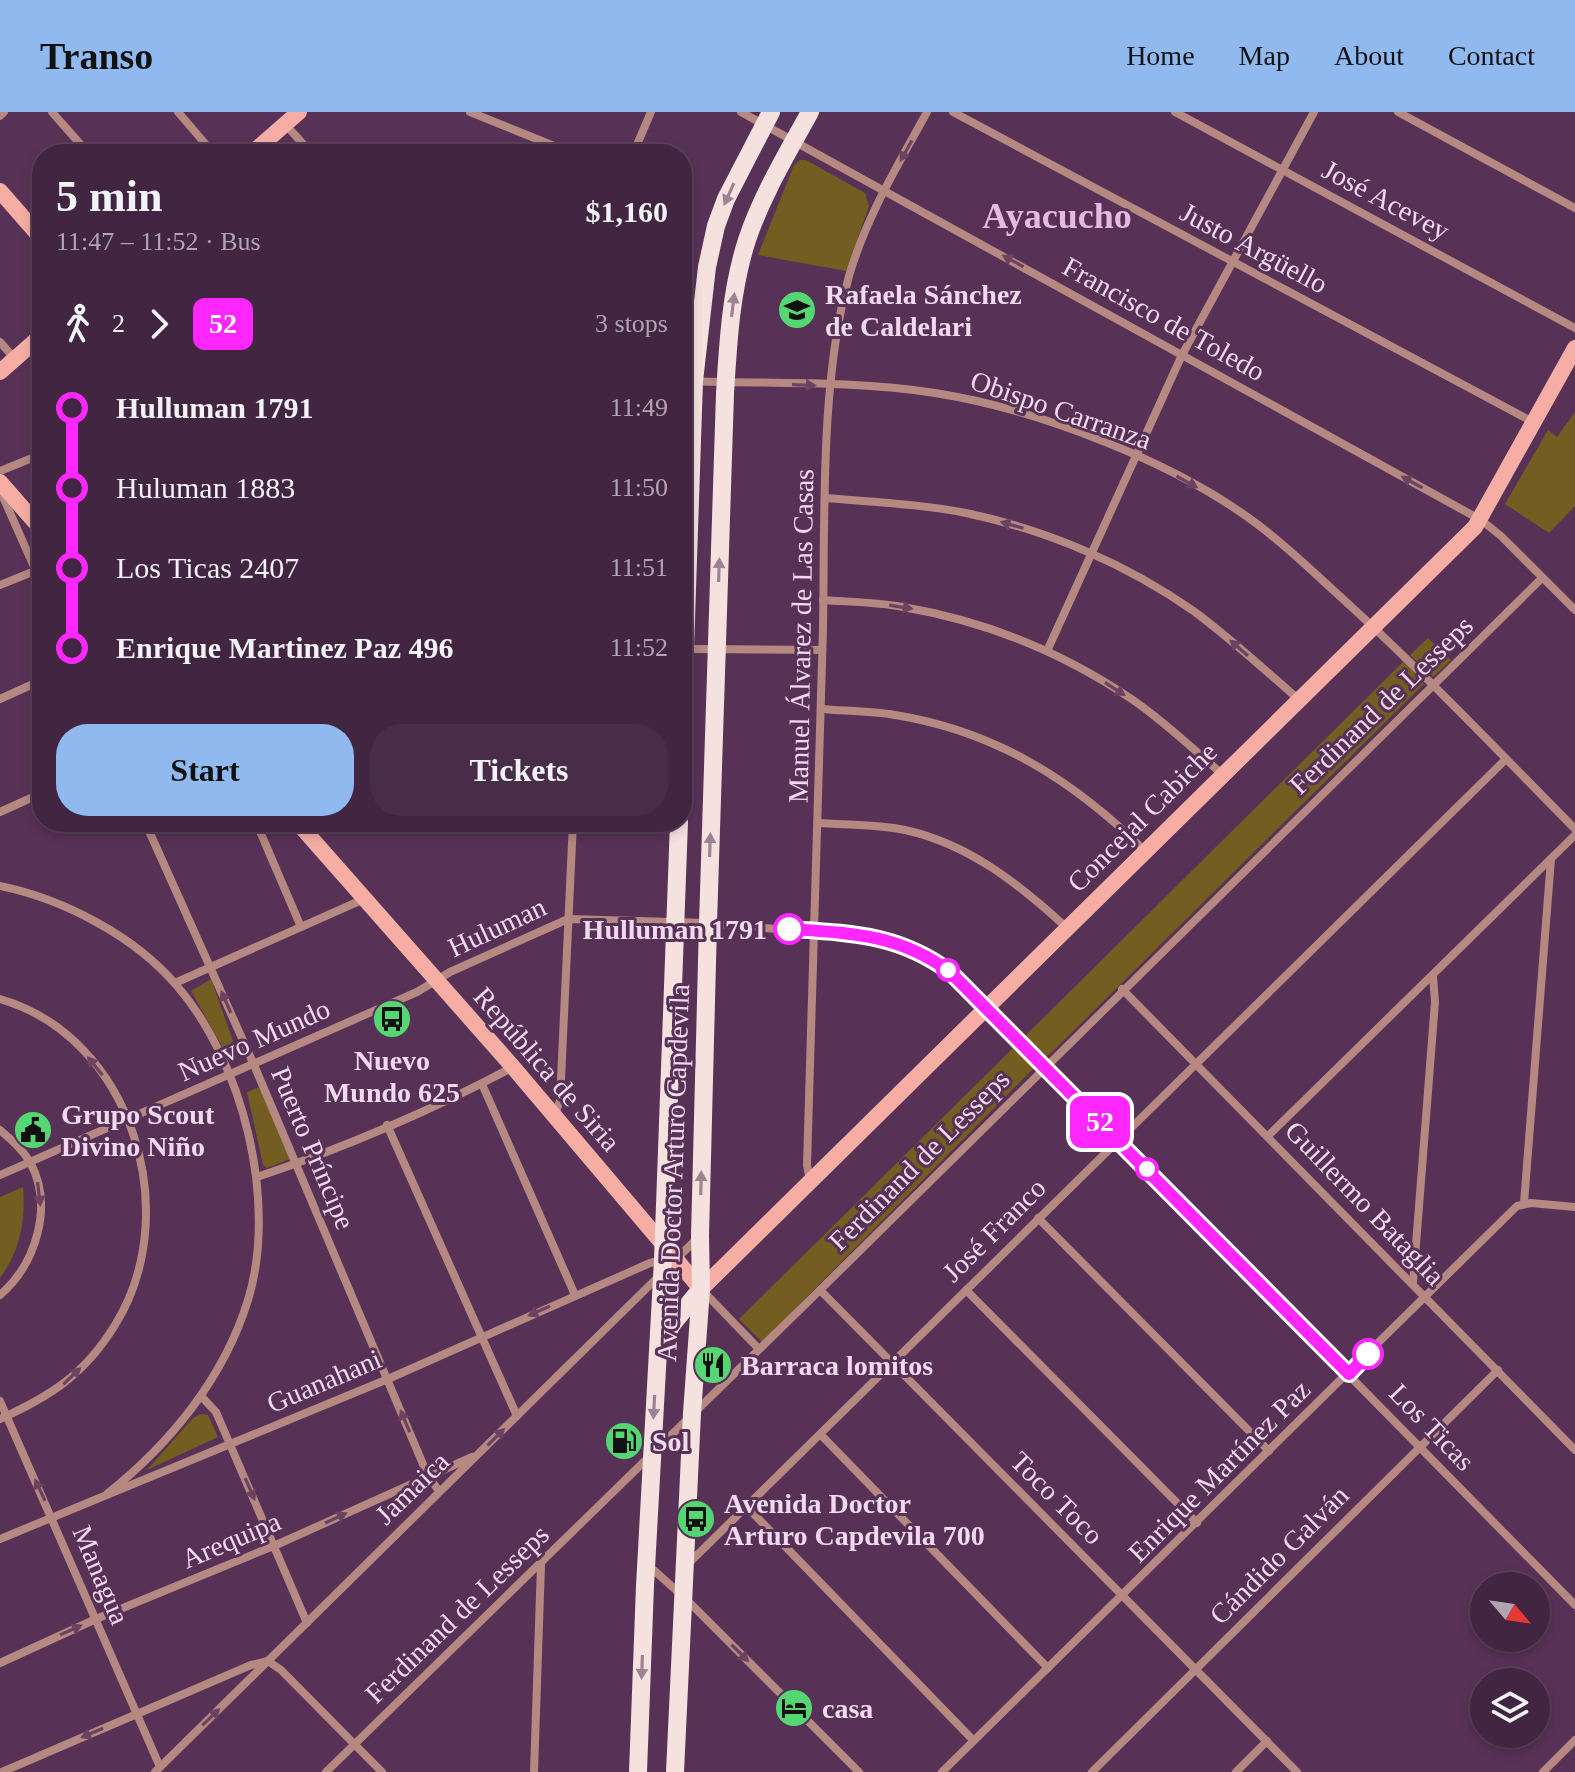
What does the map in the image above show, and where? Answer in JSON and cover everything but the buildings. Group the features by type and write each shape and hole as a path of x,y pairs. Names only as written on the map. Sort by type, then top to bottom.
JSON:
{"main road":[{"path":"262,144 299,112"},
{"name":"Avenida Doctor Arturo Capdevila","path":"675,1772 701,1289 708,923 726,383 739,266 757,214 810,112"},
{"path":"692,357 716,226 726,199 767,118"},
{"path":"0,191 32,228"},
{"path":"0,372 32,344"},
{"name":"Concejal Cabiche","path":"701,1289 1481,520 1575,348"},
{"path":"0,482 32,519"},
{"name":"República de Siria","path":"306,832 513,1067 666,1260 701,1289"},
{"name":"Avenida Doctor Arturo Capdevila","path":"638,1772 657,1350 666,1260 679,832"},
{"path":"657,1350 673,1323 701,1289"}],"street":[{"path":"52,112 80,144"},
{"path":"178,112 205,144"},
{"path":"470,112 549,144"},
{"path":"637,144 651,112"},
{"name":"Francisco de Toledo","path":"741,112 767,118 794,140 1481,520 1575,610"},
{"name":"Manuel Álvarez de Las Casas","path":"810,1181 807,1165 817,931 823,600 831,385 836,340 850,275 871,215 927,112"},
{"name":"Justo Argüello","path":"953,112 1534,423"},
{"name":"José Acevey","path":"1175,112 1575,328"},
{"path":"1047,651 1182,355 1314,112"},
{"path":"1398,112 1575,208"},
{"path":"285,124 303,144"},
{"path":"0,342 15,359"},
{"name":"Obispo Carranza","path":"692,381 831,385 933,393 981,403 1082,434 1135,455 1256,523 1373,626 1575,832"},
{"path":"0,471 32,458"},
{"path":"0,489 32,555"},
{"path":"826,498 918,505 965,513 1027,529 1090,552 1153,585 1193,611 1298,699"},
{"path":"0,585 32,572"},
{"name":"Ferdinand de Lesseps","path":"326,1772 1542,578"},
{"path":"823,600 899,606 942,615 982,626 1047,651 1078,666 1134,701 1222,774"},
{"path":"692,649 822,650"},
{"path":"0,699 32,685"},
{"path":"821,709 916,719 943,725 997,745 1048,771 1096,805 1145,851"},
{"name":"José Franco","path":"686,1566 1506,759"},
{"path":"0,812 32,798"},
{"path":"818,823 888,827 936,839 991,866 1067,928"},
{"name":"Puerto Príncipe","path":"149,832 254,1065 428,1476 439,1491"},
{"path":"260,832 301,927"},
{"path":"554,1116 560,1101 572,832"},
{"path":"1268,1136 1433,976 1575,832"},
{"path":"1551,859 1524,1203 1575,1207"},
{"path":"0,886 53,900 89,919 123,940 175,983 194,1006 228,1075 252,1146 257,1177 258,1222 248,1298 239,1323 201,1396 150,1458 107,1494"},
{"path":"175,983 365,898"},
{"name":"Huluman","path":"437,981 450,972 568,919 708,923 881,938 923,954 950,972 987,1007"},
{"path":"1413,1283 1435,1002 1433,976"},
{"name":"Nuevo Mundo","path":"0,1175 254,1065 437,981"},
{"name":"Guillermo Bataglia","path":"1122,989 1575,1450"},
{"path":"0,999 44,1020 78,1046 104,1076 129,1120 143,1165 147,1201 145,1235 132,1291 116,1324 72,1378 55,1392 3,1418"},
{"name":"Los Ticas","path":"987,1007 1575,1605"},
{"path":"257,1177 296,1164 387,1125 482,1084 513,1067"},
{"path":"482,1084 575,1295"},
{"path":"387,1125 517,1416"},
{"path":"0,1130 30,1161 41,1197 35,1244 25,1267 0,1295"},
{"name":"Enrique Martínez Paz","path":"942,1772 1425,1296 1524,1203"},
{"path":"1038,1218 1269,1451"},
{"name":"Jamaica","path":"158,1770 517,1416 666,1260 700,1236"},
{"name":"Guanahani","path":"0,1539 388,1379 650,1263 666,1260"},
{"name":"República de Siria","path":"701,1289 758,1348"},
{"name":"Toco Toco","path":"820,1290 1297,1772"},
{"path":"966,1290 1197,1523"},
{"name":"Cándido Galván","path":"1092,1772 1498,1370"},
{"path":"201,1396 216,1412 276,1545 307,1623"},
{"name":"Managua","path":"0,1401 3,1418 52,1516 158,1770"},
{"path":"821,1435 1048,1668"},
{"name":"Arequipa","path":"0,1663 477,1455"},
{"path":"747,1507 973,1740"},
{"path":"646,1562 859,1772"},
{"path":"534,1772 541,1564"},
{"path":"2,1772 251,1665 268,1661 281,1670 382,1772"},
{"path":"1543,1772 1575,1740"},
{"path":"1236,1772 1267,1741"}],"shaded area":[{"path":"806,160 865,193 869,206 846,271 758,255 794,165"},
{"path":"1575,412 1575,506 1549,533 1505,504 1548,430 1557,437"},
{"path":"1428,638 1451,660 1433,677 1410,655"},
{"path":"1404,661 1424,684 1051,1053 1047,1056 1025,1036"},
{"path":"211,979 237,1052 236,1061 227,1055 191,991"},
{"path":"1013,1048 1034,1068 762,1342 739,1319"},
{"path":"260,1087 290,1159 267,1168 263,1165 247,1092"},
{"path":"23,1187 20,1235 0,1278 0,1197"},
{"path":"208,1415 218,1437 147,1470 193,1418"}],"bus line":[{"name":"52","path":"789,929 881,938 923,954 950,972 1349,1374 1368,1354"}],"place":[{"name":"Rafaela Sánchez de Caldelari","path":"797,310"},
{"name":"Hulluman 1791","path":"789,929"},
{"name":"Nuevo Mundo 625","path":"392,1019"},
{"name":"Grupo Scout Divino Niño","path":"33,1130"},
{"name":"Barraca lomitos","path":"713,1365"},
{"name":"Sol","path":"624,1441"},
{"name":"Avenida Doctor Arturo Capdevila 700","path":"696,1519"},
{"name":"casa","path":"794,1708"}],"district":[{"name":"Ayacucho","path":"1057,216"}]}
